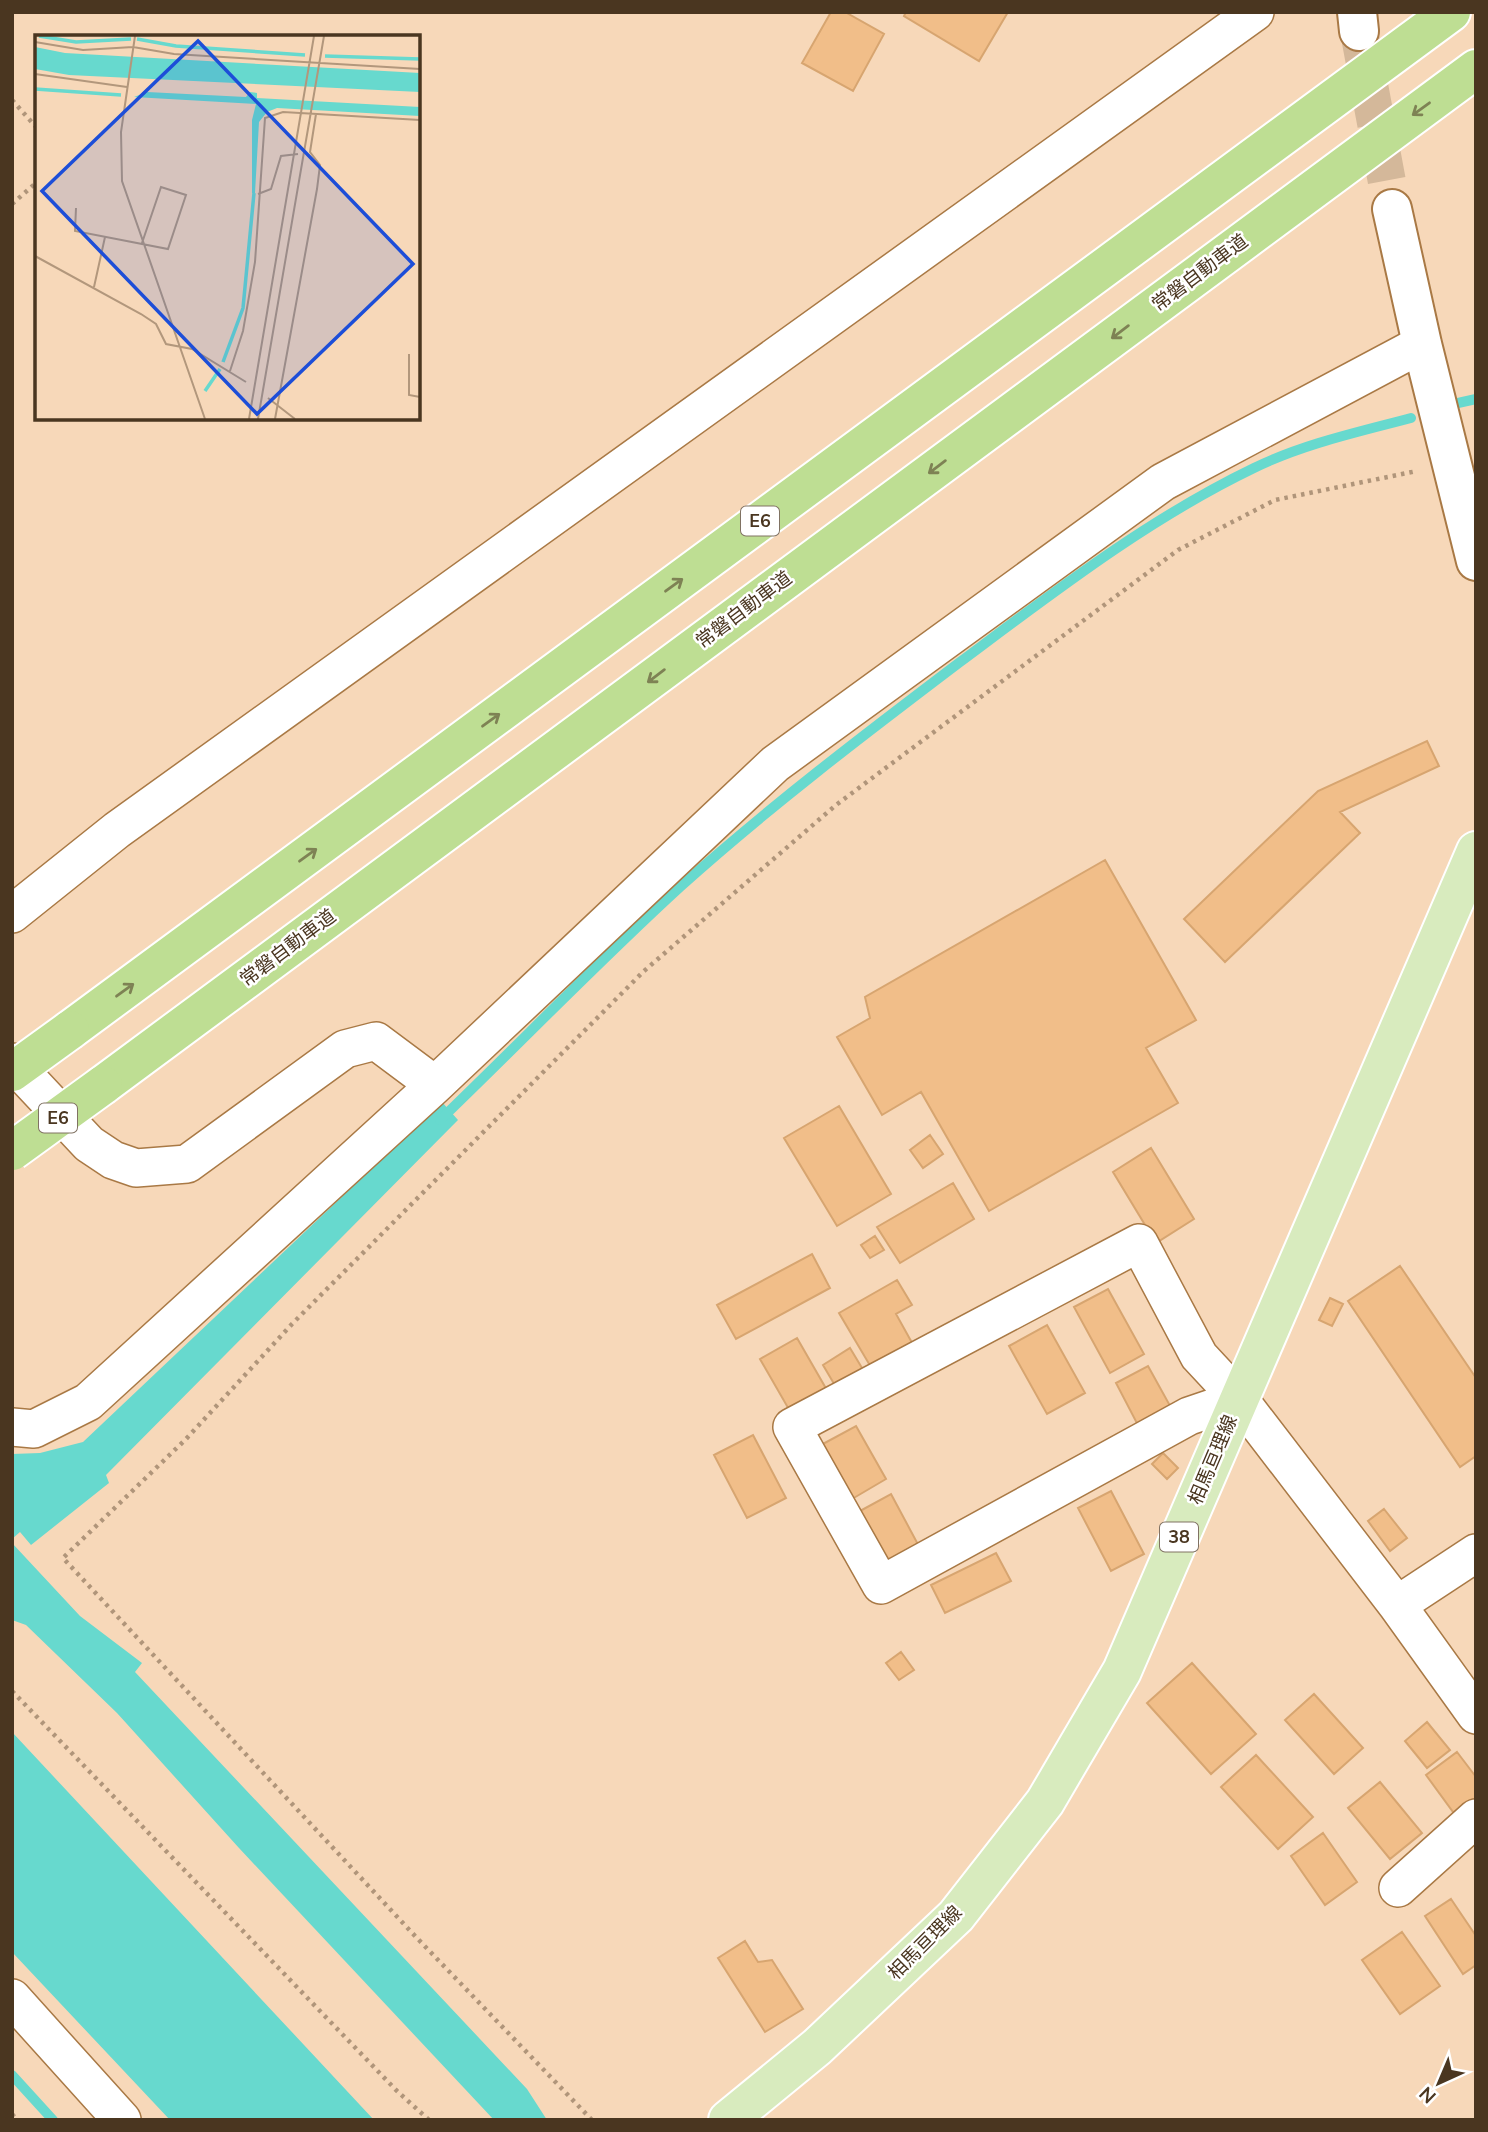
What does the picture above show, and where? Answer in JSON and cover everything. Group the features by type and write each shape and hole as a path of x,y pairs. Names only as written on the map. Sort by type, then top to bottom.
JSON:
{"highway":[{"name":"E6","path":"12,1072 1451,12"},
{"name":"常磐自動車道","path":"12,1151 1476,69"}],"main road":[{"name":"相馬亘理線","path":"728,2120 817,2047 956,1916 1045,1802 1122,1671 1476,851"}],"street":[{"path":"12,914 117,830 1255,12"},
{"path":"1392,209 1422,344 1476,561"},
{"path":"12,1427 33,1429 88,1402 435,1086 775,764 1163,482 1422,344"},
{"path":"12,1062 89,1144 113,1160 136,1168 187,1164 345,1049 376,1041 435,1086"},
{"path":"1239,1399 1189,1416 881,1585 792,1427 1139,1243 1199,1356 1239,1399 1397,1605 1476,1715"},
{"path":"1397,1605 1476,1553"},
{"path":"1398,1888 1476,1818"},
{"path":"12,1998 122,2120"}],"path":[{"path":"12,100 35,126"},
{"path":"12,204 35,184"},
{"path":"592,2120 416,1937 63,1558 186,1439 292,1324 644,971 836,804 1178,550 1275,499 1453,464"},
{"path":"12,1691 397,2091 429,2120"},
{"path":"12,2114 17,2120"}],"water":[{"path":"442,1102 458,1120 106,1475 109,1483 31,1545 20,1532 12,1539 12,1454 40,1453 83,1442"},
{"path":"12,1543 80,1616 142,1663 135,1672 527,2089 547,2120 494,2120 239,1848 117,1713 26,1625 12,1620"},
{"path":"12,1732 374,2120 170,2120 12,1952"}],"building":[{"path":"831,12 845,12 884,34 853,91 802,63"},
{"path":"906,12 1008,12 979,61 904,16"},
{"path":"1427,741 1439,766 1340,812 1360,833 1225,962 1184,919 1318,791"},
{"path":"1105,860 1196,1020 1146,1048 1178,1103 989,1211 921,1092 882,1115 837,1037 870,1018 865,997"},
{"path":"839,1106 891,1194 837,1226 784,1138"},
{"path":"930,1135 943,1154 923,1168 910,1150"},
{"path":"1151,1148 1194,1219 1156,1243 1113,1172"},
{"path":"953,1183 974,1219 900,1263 877,1227"},
{"path":"875,1236 884,1250 870,1258 861,1245"},
{"path":"812,1254 830,1288 736,1339 717,1305"},
{"path":"1400,1266 1476,1378 1476,1456 1460,1467 1348,1301"},
{"path":"897,1280 912,1305 896,1314 916,1350 875,1374 839,1313"},
{"path":"1108,1289 1144,1354 1110,1373 1074,1307"},
{"path":"1330,1298 1343,1304 1332,1326 1319,1320"},
{"path":"1047,1325 1085,1393 1047,1414 1009,1346"},
{"path":"797,1338 828,1392 791,1413 760,1359"},
{"path":"850,1348 868,1378 840,1394 823,1365"},
{"path":"1148,1366 1174,1413 1141,1431 1116,1383"},
{"path":"856,1426 886,1479 852,1499 821,1445"},
{"path":"753,1435 786,1498 747,1518 714,1455"},
{"path":"1163,1453 1178,1468 1167,1479 1152,1464"},
{"path":"1111,1491 1144,1554 1111,1571 1078,1508"},
{"path":"891,1494 921,1550 890,1567 860,1511"},
{"path":"1384,1509 1407,1538 1390,1551 1368,1521"},
{"path":"996,1553 1011,1581 945,1613 931,1585"},
{"path":"901,1652 914,1670 899,1680 886,1663"},
{"path":"1192,1663 1256,1734 1211,1774 1147,1703"},
{"path":"1314,1694 1363,1748 1334,1774 1285,1720"},
{"path":"1427,1722 1450,1750 1427,1768 1405,1741"},
{"path":"1457,1752 1476,1777 1476,1802 1456,1816 1426,1775"},
{"path":"1256,1755 1313,1817 1278,1849 1221,1787"},
{"path":"1380,1782 1422,1833 1390,1859 1348,1808"},
{"path":"1323,1833 1357,1882 1325,1905 1291,1856"},
{"path":"1451,1899 1476,1936 1476,1965 1463,1974 1425,1916"},
{"path":"1402,1932 1440,1986 1400,2014 1362,1960"},
{"path":"745,1941 758,1962 772,1960 803,2009 765,2032 718,1958"}],"waterway":[{"path":"1458,403 1476,399"},
{"path":"440,1120 619,944 714,857 853,744 1066,583 1139,533 1254,468 1311,445 1411,418"},
{"path":"12,2075 53,2120"}],"tunnel":[{"path":"1359,31 1392,209"}]}
